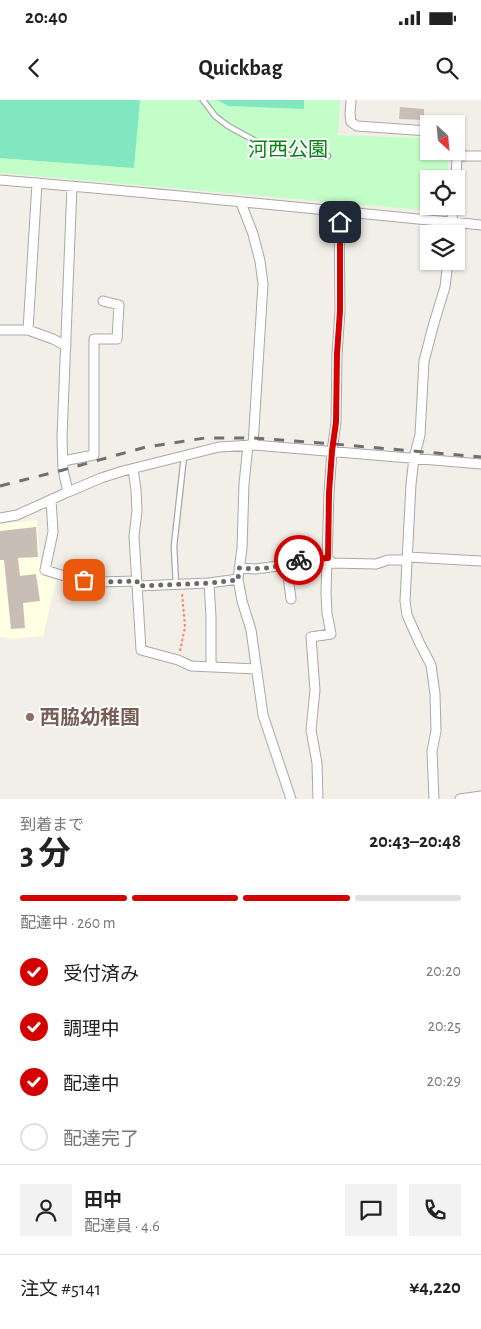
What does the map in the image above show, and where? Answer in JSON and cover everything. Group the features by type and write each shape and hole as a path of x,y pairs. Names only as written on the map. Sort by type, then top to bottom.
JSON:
{"street":[{"path":"351,100 350,114 352,122 357,126 420,130"},
{"path":"465,156 481,156"},
{"path":"0,180 481,225"},
{"path":"28,330 37,183"},
{"path":"68,492 63,470 62,437 72,186"},
{"path":"241,203 253,234 260,261 263,284 251,445 244,484 242,548 238,580 251,630 263,715 291,799"},
{"path":"318,799 316,763 311,730 315,690 311,637 331,634 327,614 329,493 336,422 340,311 339,212"},
{"path":"452,225 453,215"},
{"path":"434,799 432,751 436,731 435,694 430,665 407,615 405,601 411,484 414,458 420,435 424,361 445,287 447,270"},
{"path":"63,461 94,455 94,339 117,339 119,305 103,301"},
{"path":"0,330 28,330 66,346"},
{"path":"0,518 17,515 100,478 219,447 251,445 481,464"},
{"path":"132,469 136,490 134,536 141,650 178,660 191,666 256,669"},
{"path":"51,500 53,532 45,570 71,578 98,582 178,585 238,580"},
{"path":"328,558 331,563 376,564 388,560 406,560 408,557 481,561"},
{"path":"239,568 256,570 285,564 289,560 328,558"},
{"path":"285,564 291,599"},
{"path":"209,583 211,667"},
{"path":"460,799 481,796"}],"lane":[{"path":"202,100 215,116 228,126 262,144 288,155 328,156"},
{"path":"178,585 174,546 184,455"}],"path":[{"path":"178,585 184,627 178,660"}],"shaded area":[{"path":"37,520 41,575 56,580 43,636 14,639 0,637 0,524"}],"green space":[{"name":"河西公園","path":"0,100 340,100 338,135 420,138 420,160 448,160 448,170 420,170 420,210 0,173"},
{"path":"0,100 140,100 134,168 0,158"},
{"path":"217,100 304,100 304,109 228,106"}],"building":[{"path":"400,107 424,109 424,115 420,115 420,120 399,119"},
{"path":"36,527 38,557 18,558 20,576 36,574 40,601 23,603 25,628 11,629 4,560 0,560 0,531"}],"railway":[{"path":"0,486 146,447 205,438 254,438 481,457"}],"way so far":[{"path":"84,580 98,582 137,581 138,586 209,583 238,580 239,568 256,570 285,564 289,560 299,560"}],"place":[{"name":"西脇幼稚園","path":"30,717"}],"route":[{"path":"299,560 328,558 329,493 336,422 340,311 340,222"}]}
